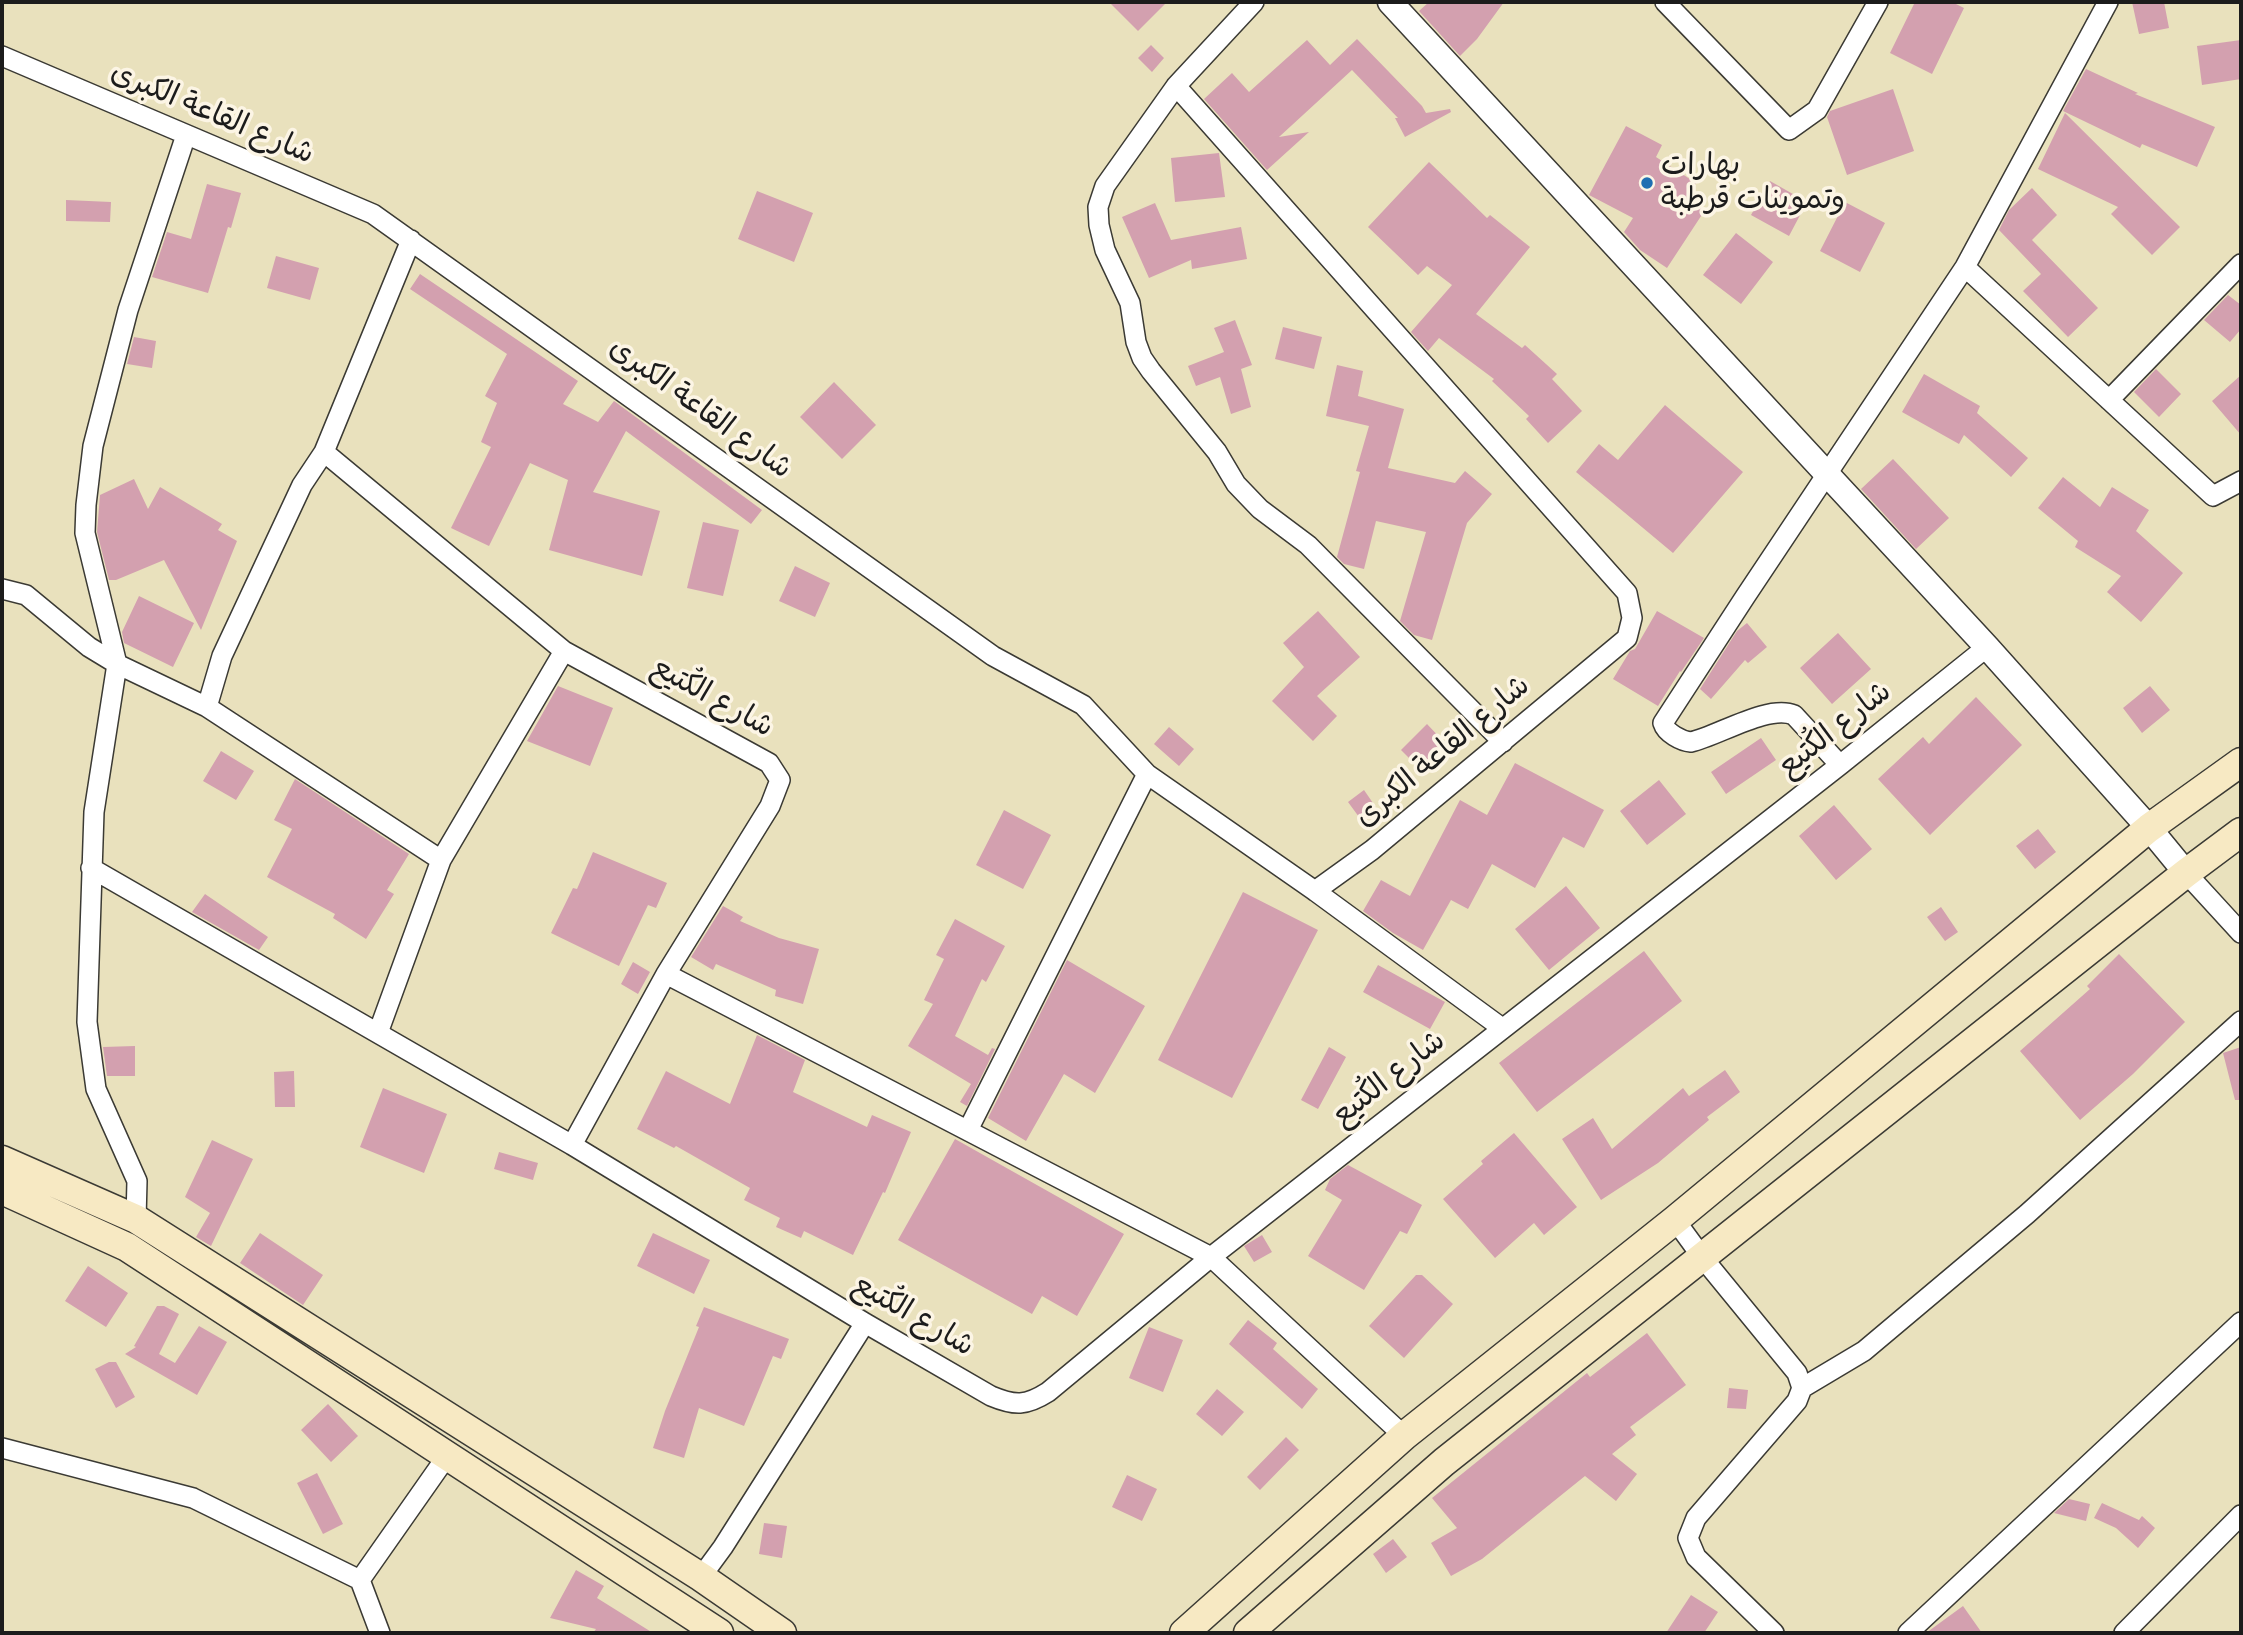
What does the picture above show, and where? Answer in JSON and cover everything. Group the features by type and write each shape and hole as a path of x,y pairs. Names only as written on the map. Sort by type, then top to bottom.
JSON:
{"main road":[{"path":"1184,1633 1404,1436 1675,1220 2149,828 2241,762"},
{"path":"1248,1633 1444,1462 2241,832"},
{"path":"2,1160 136,1219 701,1577 782,1633"},
{"path":"2,1190 127,1247 719,1633"}],"street":[{"path":"1254,2 1176,86 1105,186 1098,207 1105,250 1130,303 1136,342 1142,358 1217,452 1237,484 1260,509 1308,545 1503,742"},
{"path":"1390,2 1987,647 2241,933"},
{"path":"1665,2 1789,130 1816,110 1878,2"},
{"path":"1840,765 1794,715 1785,711 1769,714 1691,742 1683,741 1667,731 1663,723 1965,267 2108,2"},
{"name":"شارع القاعة الكبرى","path":"2,56 373,214 993,656 1083,705 1147,774 1315,891 1502,1028"},
{"name":"شارع القاعة الكبرى","path":"1176,86 1627,593 1632,618 1628,638 1372,850 1315,891"},
{"path":"136,1219 137,1181 96,1090 87,1022 94,812 117,664 85,533 86,505 93,446 128,310 186,135"},
{"path":"207,707 222,656 302,485 324,452 411,240"},
{"path":"2109,400 2241,264"},
{"path":"1965,267 2213,496 2241,481"},
{"name":"شارع الكُتيع","path":"324,452 564,651 769,763 780,780 770,806 666,974 572,1145 865,1324 1008,1403 1023,1404 1037,1400 1048,1392 1210,1257 1987,647"},
{"path":"2,589 26,595 89,647 117,664 207,707 441,860"},
{"path":"378,1032 441,860 564,651"},
{"path":"968,1130 1147,774"},
{"path":"91,868 572,1145"},
{"path":"666,974 1210,1257 1404,1436"},
{"path":"1774,1633 1696,1557 1688,1538 1696,1518 1797,1401 1802,1388 1864,1351 2017,1223 2241,1021"},
{"path":"1675,1220 1797,1373 1802,1388"},
{"path":"1908,1633 2241,1322"},
{"path":"701,1577 723,1547 865,1324"},
{"path":"2,1448 193,1498 360,1580 380,1633"},
{"path":"360,1580 447,1456"},
{"path":"2124,1633 2241,1515"}],"building":[{"path":"1109,2 1167,2 1138,31"},
{"path":"1429,2 1504,2 1477,39 1460,56 1419,11"},
{"path":"1915,2 1952,2 1964,8 1932,74 1890,53"},
{"path":"2132,2 2164,2 2169,28 2139,34"},
{"path":"1357,39 1426,113 1450,109 1451,112 1405,137 1395,118 1398,118 1352,70 1279,137 1309,132 1267,170 1204,99 1232,73 1249,92 1307,40 1330,65"},
{"path":"2241,40 2241,79 2202,85 2197,46"},
{"path":"1151,45 1164,58 1152,72 1138,58"},
{"path":"2086,69 2138,93 2135,94 2215,127 2197,167 2142,144 2140,148 2063,111"},
{"path":"1893,89 1914,151 1847,175 1827,117 1830,111"},
{"path":"2065,113 2180,227 2152,255 2111,214 2118,207 2038,169"},
{"path":"1626,126 1662,145 1656,157 1696,183 1688,196 1705,210 1667,268 1640,250 1624,232 1633,218 1589,195"},
{"path":"1219,153 1225,197 1175,202 1171,158"},
{"path":"1429,162 1487,218 1490,215 1530,247 1476,314 1522,348 1525,345 1557,374 1552,379 1582,411 1548,443 1526,419 1529,416 1492,381 1494,379 1439,338 1428,351 1411,332 1452,285 1427,266 1418,275 1368,227"},
{"path":"1770,181 1807,202 1789,236 1751,215"},
{"path":"207,184 241,193 208,293 152,277 167,232 191,239"},
{"path":"2032,188 2057,215 2032,240 2098,308 2068,337 2023,291 2041,274 1999,230 2009,210"},
{"path":"757,191 813,213 794,262 738,239"},
{"path":"66,200 111,202 110,222 66,221"},
{"path":"1845,202 1885,223 1860,272 1820,251"},
{"path":"1155,203 1171,240 1241,227 1247,259 1192,269 1191,260 1149,278 1122,217"},
{"path":"1736,233 1773,262 1741,304 1703,275"},
{"path":"276,256 319,268 310,300 267,288"},
{"path":"420,274 578,381 563,404 598,422 614,401 762,510 751,524 626,431 593,492 660,511 642,576 549,550 568,480 530,463 489,546 451,528 491,447 481,442 497,403 485,396 507,354 410,289"},
{"path":"2228,295 2241,305 2241,329 2230,342 2204,320"},
{"path":"1235,320 1252,365 1241,369 1251,407 1231,414 1220,377 1196,386 1188,366 1224,352 1214,328"},
{"path":"1283,327 1322,337 1314,369 1275,359"},
{"path":"134,337 156,341 152,368 127,364"},
{"path":"1337,365 1363,371 1358,396 1404,409 1388,468 1455,483 1465,471 1492,494 1467,523 1432,640 1414,635 1400,621 1426,532 1376,521 1364,569 1344,564 1337,557 1360,472 1356,471 1369,426 1326,416"},
{"path":"2156,369 2181,394 2159,417 2134,392"},
{"path":"1924,374 1980,406 1977,413 2028,458 2011,477 1964,435 1959,444 1902,412"},
{"path":"2241,375 2241,435 2212,401"},
{"path":"834,382 876,425 842,459 800,417"},
{"path":"1665,405 1743,472 1673,553 1576,472 1599,444 1618,460"},
{"path":"1893,459 1949,518 1916,549 1861,489"},
{"path":"2063,477 2100,507 2112,487 2149,510 2136,531 2183,573 2141,622 2107,592 2121,576 2075,547 2078,541 2038,508"},
{"path":"134,479 148,509 160,487 222,524 218,530 237,541 201,630 164,560 116,580 109,580 97,532 100,495"},
{"path":"703,522 739,530 723,596 687,588"},
{"path":"795,566 830,583 815,617 779,601"},
{"path":"139,596 194,623 173,667 124,643 122,632"},
{"path":"1318,611 1360,657 1317,696 1337,716 1313,741 1272,701 1304,667 1283,643"},
{"path":"1657,611 1704,638 1658,706 1613,679 1630,651 1635,649"},
{"path":"1747,623 1767,647 1748,663 1745,660 1711,699 1700,689 1737,631"},
{"path":"1838,633 1871,669 1832,704 1800,668"},
{"path":"558,686 613,708 590,766 527,741"},
{"path":"2150,686 2170,710 2142,733 2123,708"},
{"path":"1976,697 2022,745 1930,835 1878,779 1923,737 1929,744"},
{"path":"1427,724 1445,743 1419,768 1401,750"},
{"path":"1169,727 1194,749 1179,766 1154,744"},
{"path":"1761,738 1776,760 1726,794 1711,772"},
{"path":"221,751 254,771 236,800 203,781"},
{"path":"1515,763 1604,810 1584,848 1563,837 1535,888 1492,864 1468,909 1451,900 1423,950 1363,911 1381,880 1410,896 1460,800 1487,815"},
{"path":"295,779 409,854 387,890 394,894 366,939 333,918 335,914 267,877 292,829 274,820"},
{"path":"1659,780 1686,814 1647,845 1620,811"},
{"path":"1364,790 1375,806 1359,817 1348,802"},
{"path":"1834,805 1872,849 1836,880 1799,836"},
{"path":"1004,810 1051,835 1023,889 976,865"},
{"path":"2038,829 2056,852 2035,869 2016,846"},
{"path":"593,852 667,883 656,908 648,905 619,966 551,933 573,888 577,889"},
{"path":"1566,886 1600,928 1549,970 1515,929"},
{"path":"1243,892 1318,930 1232,1098 1158,1060"},
{"path":"205,894 268,937 259,950 192,912"},
{"path":"723,906 743,917 740,921 779,938 819,949 803,1004 775,996 776,990 716,964 713,970 691,957"},
{"path":"1941,907 1958,932 1945,941 1927,917"},
{"path":"955,919 1005,946 986,982 982,979 955,1036 988,1055 992,1048 995,1049 967,1106 960,1102 971,1084 908,1046 933,1004 924,1000 944,959 936,955"},
{"path":"1644,951 1682,1001 1537,1112 1499,1063"},
{"path":"2119,954 2185,1022 2133,1074 2080,1120 2020,1051 2090,989 2087,986"},
{"path":"1067,960 1145,1006 1095,1093 1064,1074 1026,1141 988,1118"},
{"path":"633,962 650,972 638,994 621,984"},
{"path":"1378,965 1445,1002 1430,1029 1363,992"},
{"path":"757,1035 805,1060 793,1092 867,1127 872,1115 911,1132 885,1193 883,1192 853,1255 804,1231 801,1238 776,1227 780,1218 744,1200 750,1188 676,1146 674,1148 637,1129 666,1071 730,1104"},
{"path":"135,1046 135,1076 107,1076 103,1047"},
{"path":"1329,1047 1346,1057 1318,1109 1301,1100"},
{"path":"2241,1047 2241,1100 2235,1100 2223,1053"},
{"path":"1725,1070 1740,1092 1707,1117 1709,1120 1658,1163 1601,1200 1562,1139 1593,1118 1612,1149 1683,1088 1689,1096"},
{"path":"294,1071 295,1107 275,1107 274,1072"},
{"path":"383,1088 447,1114 424,1173 360,1147"},
{"path":"1514,1133 1577,1207 1544,1235 1534,1223 1495,1258 1443,1199"},
{"path":"955,1139 1124,1234 1077,1316 1042,1296 1032,1314 898,1240"},
{"path":"212,1140 253,1159 211,1246 196,1237 210,1213 185,1197"},
{"path":"499,1152 538,1163 533,1180 494,1169"},
{"path":"1348,1165 1422,1205 1407,1234 1400,1231 1364,1290 1308,1256 1342,1200 1325,1190 1330,1179"},
{"path":"260,1233 323,1275 303,1305 240,1263"},
{"path":"653,1233 710,1260 694,1294 637,1266"},
{"path":"1262,1235 1272,1252 1254,1262 1244,1246"},
{"path":"88,1266 128,1293 106,1327 65,1301"},
{"path":"1416,1275 1422,1275 1453,1304 1404,1358 1369,1326"},
{"path":"157,1306 164,1306 179,1314 159,1354 175,1363 199,1326 227,1342 197,1395 125,1354 136,1347 134,1346"},
{"path":"704,1307 789,1339 781,1359 773,1356 744,1426 699,1408 684,1458 653,1448 699,1327 696,1326"},
{"path":"1248,1320 1277,1343 1273,1349 1318,1389 1302,1409 1229,1344"},
{"path":"1149,1327 1183,1340 1163,1392 1129,1378"},
{"path":"1647,1333 1686,1385 1630,1427 1636,1435 1612,1454 1637,1474 1616,1501 1585,1476 1482,1559 1451,1576 1431,1543 1457,1528 1432,1498 1587,1373 1590,1377"},
{"path":"109,1362 116,1362 135,1397 116,1408 95,1369"},
{"path":"1729,1388 1748,1390 1746,1409 1727,1408"},
{"path":"1217,1389 1244,1412 1222,1436 1196,1414"},
{"path":"328,1404 358,1436 331,1462 301,1430"},
{"path":"1286,1437 1299,1450 1260,1490 1247,1477"},
{"path":"317,1473 343,1524 323,1534 297,1483"},
{"path":"1127,1475 1157,1489 1142,1521 1112,1507"},
{"path":"2069,1499 2090,1504 2086,1521 2054,1513"},
{"path":"2102,1503 2139,1520 2142,1516 2155,1528 2138,1548 2116,1528 2094,1518"},
{"path":"764,1523 787,1526 782,1558 759,1554"},
{"path":"1393,1539 1407,1557 1386,1573 1373,1554"},
{"path":"576,1570 604,1586 597,1598 653,1633 593,1633 596,1629 550,1618"},
{"path":"1691,1595 1718,1612 1704,1633 1666,1633"},
{"path":"1963,1606 1982,1633 1926,1633"}],"place":[{"name":"بهارات وتموينات قرطبة","path":"1647,183"}]}
